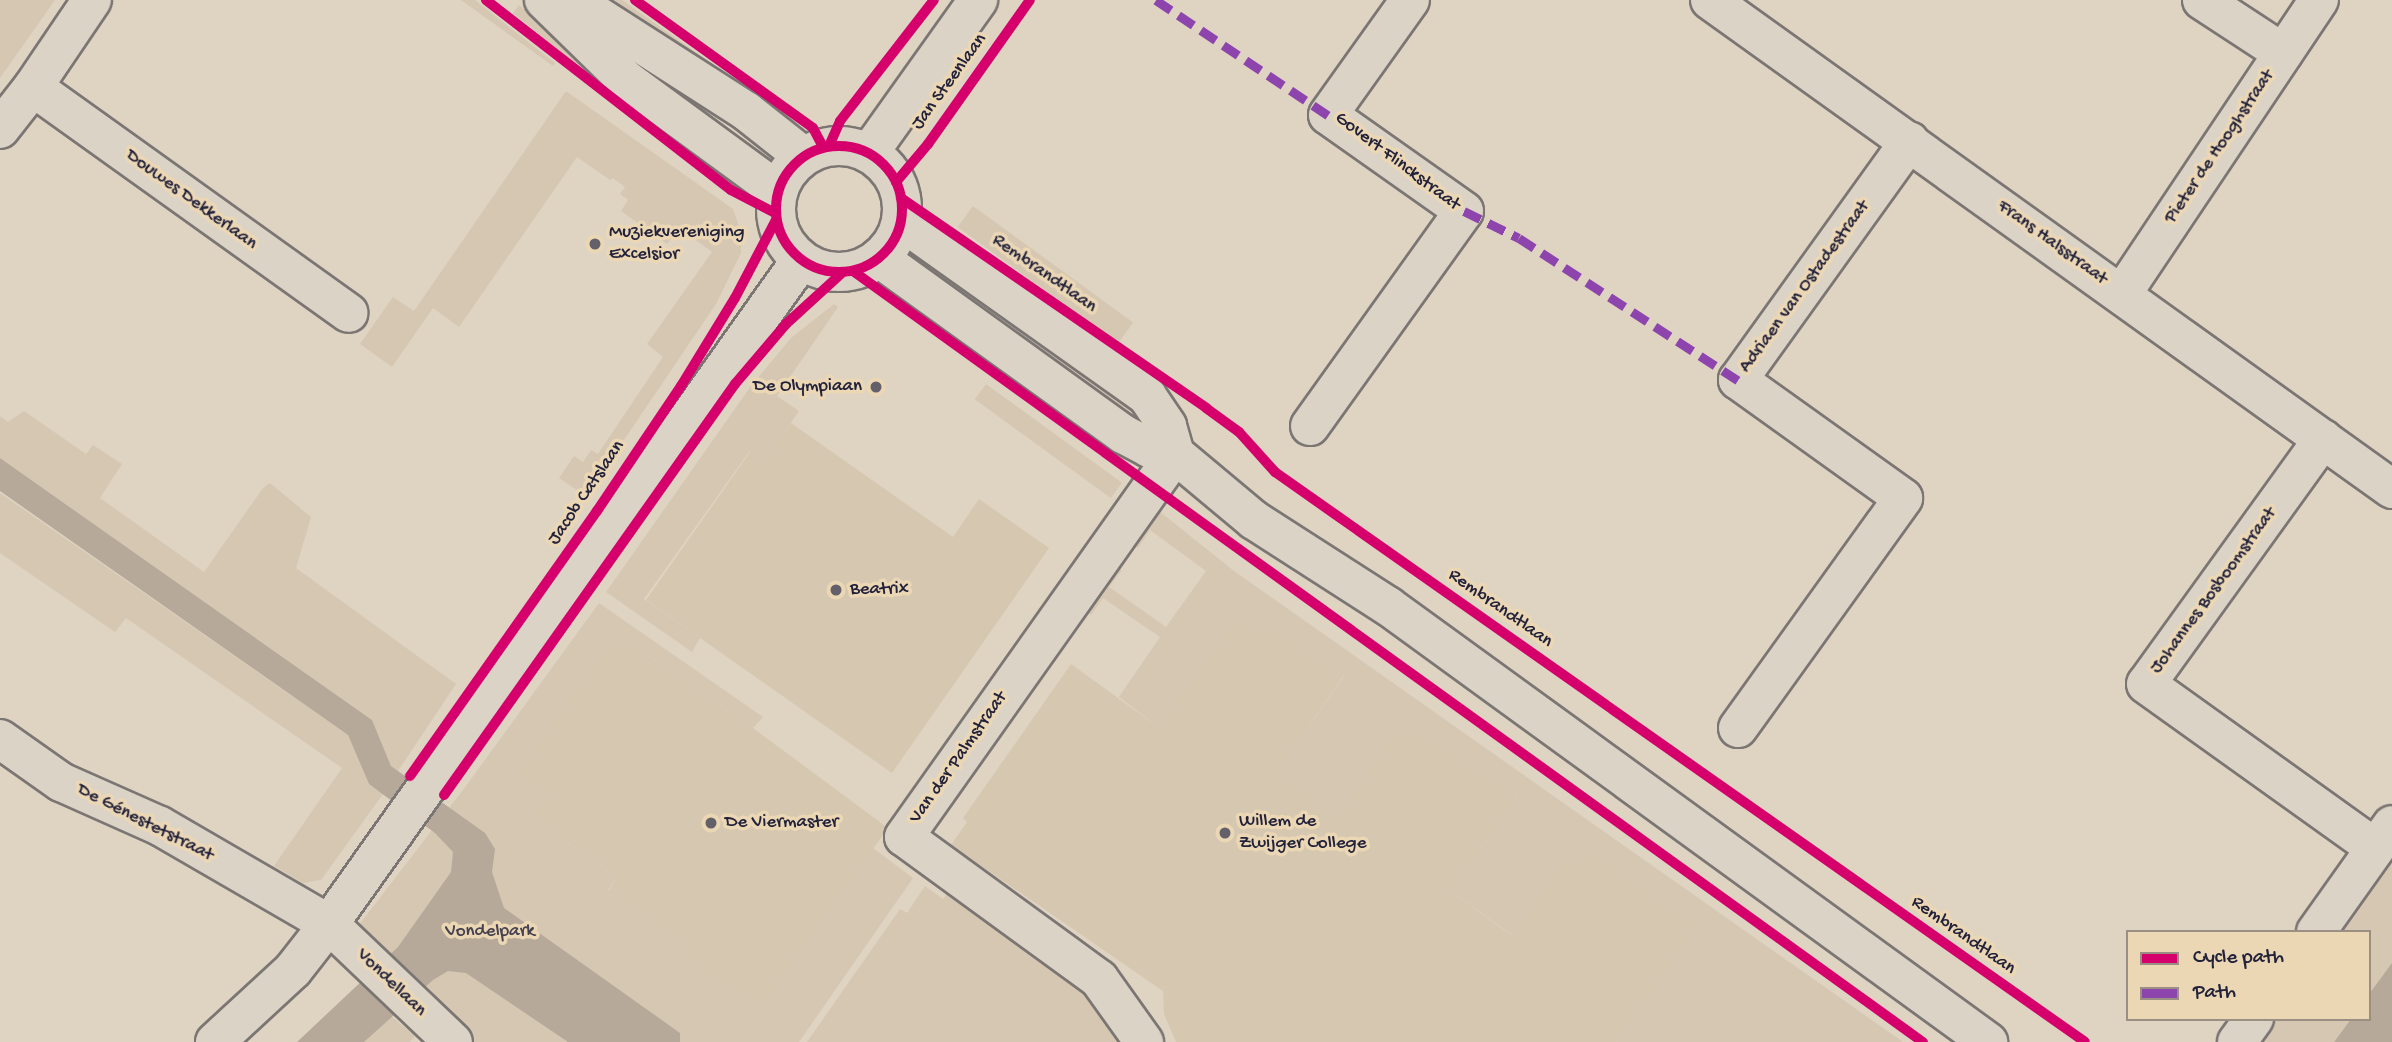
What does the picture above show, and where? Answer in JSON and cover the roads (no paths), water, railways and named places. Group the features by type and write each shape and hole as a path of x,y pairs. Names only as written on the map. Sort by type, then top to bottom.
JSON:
{"street":[{"path":"0,128 33,87 92,0"},
{"path":"544,0 625,79 778,191"},
{"path":"573,0 746,111 803,156"},
{"name":"Jan Steenlaan","path":"869,153 978,0"},
{"name":"Govert Flinckstraat","path":"1310,426 1464,211 1328,115 1410,0"},
{"name":"Frans Halsstraat","path":"1710,0 2392,489"},
{"path":"2202,0 2283,53"},
{"name":"Pieter de Hooghstraat","path":"2122,294 2319,0"},
{"name":"Douwes Dekkerlaan","path":"33,87 349,313"},
{"name":"Adriaen van Ostadestraat","path":"1738,728 1903,498 1738,380 1910,141"},
{"path":"829,146 849,146 869,153 885,165 896,182 901,198 901,221 889,248 878,258 843,272 821,269 801,260 781,235 775,213 778,191 792,166 803,156 829,146"},
{"name":"Rembrandtlaan","path":"901,221 1147,396 1167,426 1175,454"},
{"path":"878,258 1123,434 1149,448 1175,454 1254,520 1388,606 1988,1042"},
{"name":"Jacob Catslaan","path":"215,1042 293,970 329,924 801,260"},
{"name":"Johannes Bosboomstraat","path":"2323,439 2146,684 2384,837"},
{"name":"Van der Palmstraat","path":"1144,1042 1099,979 904,837 1175,454"},
{"name":"De Génestetstraat","path":"0,739 61,782 160,826 329,924"},
{"path":"2317,930 2384,837"},
{"name":"Vondellaan","path":"329,924 412,1006 453,1042"},
{"path":"2237,1042 2253,1021"}],"place":[{"name":"Muziekvereniging Excelsior","path":"595,244"},
{"name":"De Olympiaan","path":"876,387"},
{"name":"Beatrix","path":"836,590"},
{"name":"De Viermaster","path":"711,823"},
{"name":"Willem de Zwijger College","path":"1225,833"}],"park label":[{"name":"Vondelpark","path":"490,932"}]}
